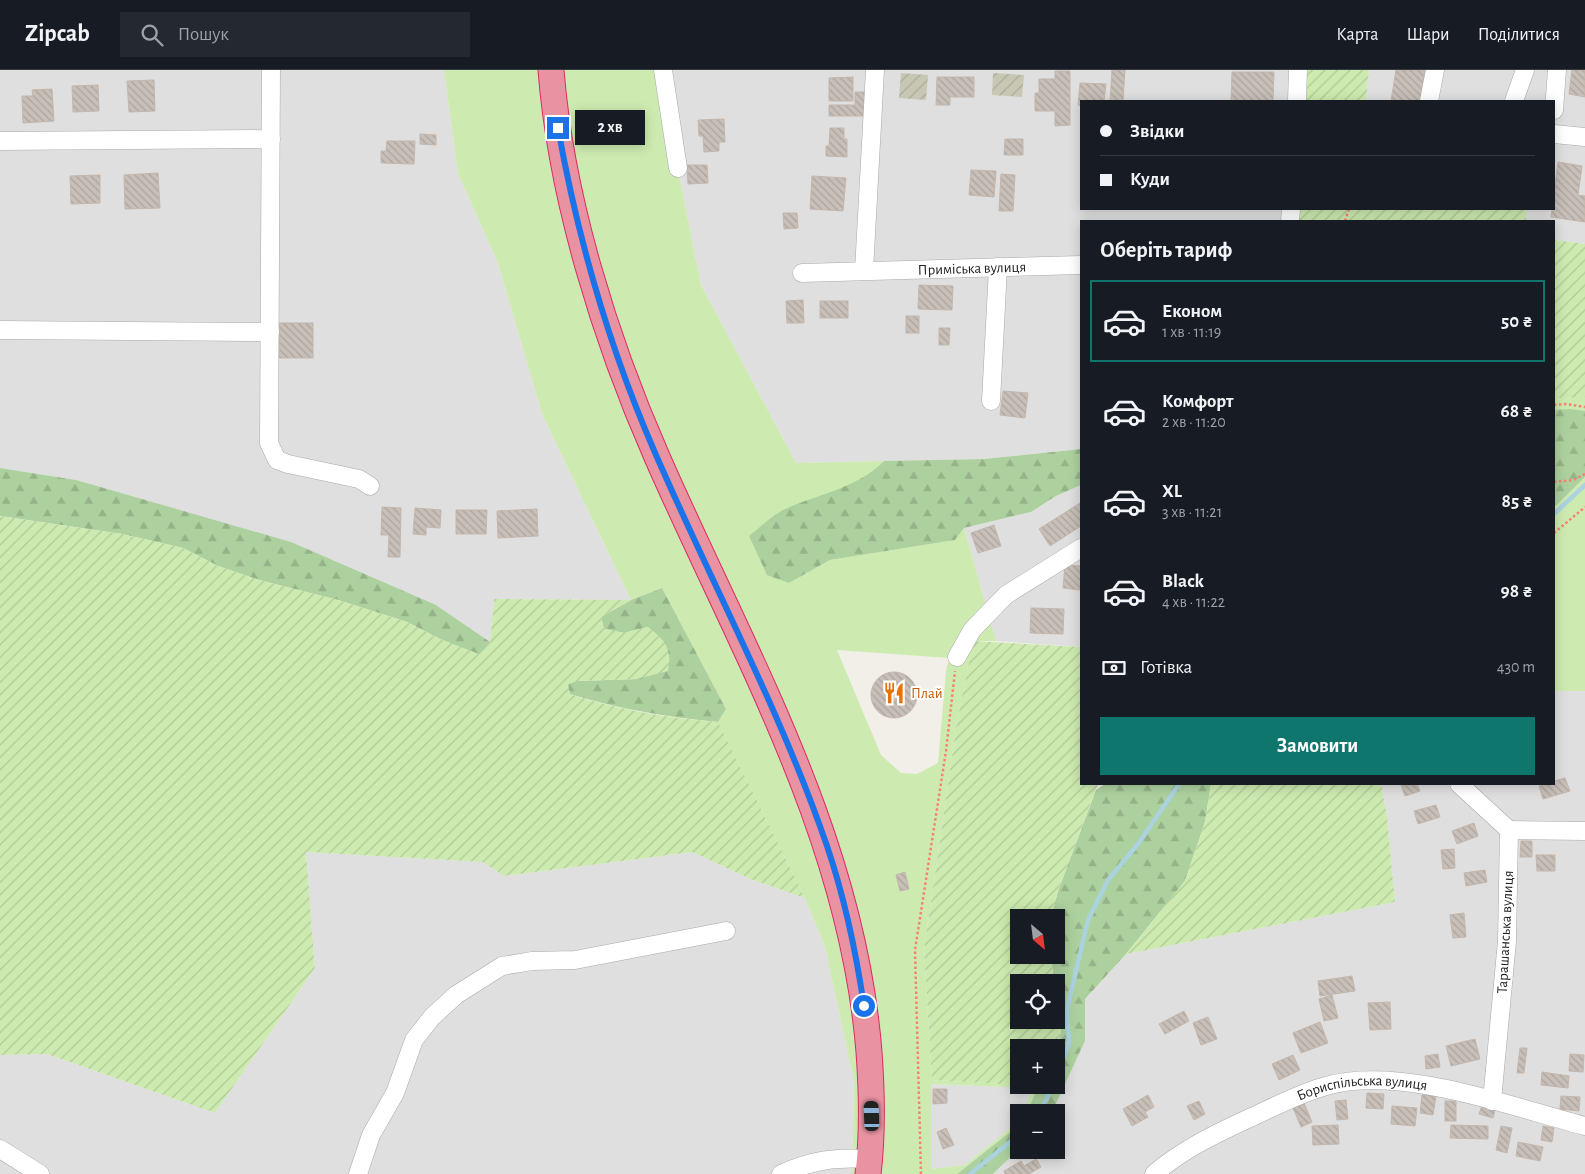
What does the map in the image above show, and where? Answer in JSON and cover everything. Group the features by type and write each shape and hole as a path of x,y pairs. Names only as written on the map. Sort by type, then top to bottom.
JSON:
{"highway":[{"path":"551,70 563,155 581,241 610,337 655,453 805,785 828,848 857,958 866,1023 872,1135 869,1166"}],"street":[{"path":"271,70 269,443 277,460 365,483"},
{"path":"663,70 678,168"},
{"path":"864,271 876,70"},
{"path":"1297,100 1298,70"},
{"path":"1429,100 1435,70"},
{"path":"1514,100 1525,70"},
{"path":"1555,100 1557,70"},
{"path":"1555,134 1585,137"},
{"path":"0,141 271,139"},
{"name":"Приміська вулиця","path":"802,273 1080,265"},
{"path":"991,401 998,267"},
{"path":"0,330 270,332"},
{"path":"956,657 972,630 1006,595 1080,549"},
{"path":"1461,785 1509,830 1585,831"},
{"name":"Тарашанська вулиця","path":"1492,1102 1507,942 1509,830"},
{"path":"358,1174 371,1135 395,1093 414,1040 432,1017 463,990 502,966 532,961 575,960 726,931"},
{"name":"Бориспільська вулиця","path":"1154,1174 1201,1140 1287,1101 1326,1086 1360,1081 1420,1083 1585,1126"},
{"path":"0,1149 40,1174"},
{"path":"781,1174 823,1159 840,1157 869,1166"}],"path":[{"path":"1555,405 1566,404 1585,407"},
{"path":"1555,482 1573,480 1585,474"},
{"path":"1555,532 1585,507"},
{"path":"921,1174 915,950 946,751 956,657"}],"shaded area":[{"path":"0,70 444,70 458,174 498,263 542,414 631,600 494,599 490,642 436,605 168,508 76,480 0,468"},
{"path":"663,70 1298,70 1296,100 1080,100 1080,210 1287,210 1287,220 1080,220 1080,449 984,459 796,463 701,285 676,160"},
{"path":"1369,70 1585,70 1585,244 1555,240 1555,220 1526,220 1527,210 1555,210 1555,100 1366,100"},
{"path":"901,73 928,75 926,100 899,98"},
{"path":"993,73 1024,75 1022,97 992,95"},
{"path":"1080,485 1080,647 996,641 964,528 1031,512 1056,496"},
{"path":"1555,691 1585,691 1585,1174 993,1174 1010,1158 1065,1159 1065,1104 1056,1104 1060,1094 1065,1094 1065,1084 1085,1041 1085,999 1126,954 1395,902 1387,816 1381,785 1555,785"},
{"path":"306,852 484,862 504,876 692,852 753,880 805,898 825,947 854,1081 852,1174 0,1174 0,1055 47,1054 215,1113 315,968"},
{"path":"931,1084 1010,1087 1010,1094 1030,1094 1026,1104 1010,1104 1010,1128 965,1165 931,1169"}],"green space":[{"path":"444,70 663,70 676,160 701,285 796,463 884,461 874,470 850,485 784,509 789,583 830,560 955,540 964,528 996,641 973,641 957,722 924,950 932,1080 1010,1084 1010,1087 931,1084 931,1169 965,1165 1010,1128 1010,1132 957,1174 852,1174 854,1081 825,947 805,898 718,722 726,709 662,588 631,600 542,414 498,263 458,174","holes":["837,650 949,658 946,671 938,763 917,774 901,773 881,755"]},
{"path":"1298,70 1369,70 1366,100 1296,100"},
{"path":"1287,210 1527,210 1526,220 1287,220"},
{"path":"1555,240 1585,244 1585,397 1555,398"},
{"path":"1565,396 1585,397 1585,411 1555,410 1555,398"},
{"path":"1555,410 1585,411 1585,477 1556,506 1555,505"},
{"path":"1080,449 1080,485 1056,496 1031,512 964,528 955,540 830,560 789,583 767,575 749,536 782,511 850,484 862,478 884,461 984,459"},
{"path":"0,468 76,480 291,542 436,605 490,642 479,655 440,639 407,622 338,600 259,580 218,566 183,548 122,534 0,516"},
{"path":"1585,477 1585,691 1555,691 1556,506"},
{"path":"0,516 122,534 183,548 218,566 259,580 338,600 407,622 440,639 479,654 490,642 494,599 631,600 601,617 604,629 624,633 648,627 666,646 669,656 668,671 637,679 577,681 568,684 570,694 606,705 643,712 718,722 805,898 753,880 692,852 504,876 483,862 306,852 315,968 215,1113 47,1054 0,1055"},
{"path":"662,588 726,709 718,722 643,712 570,694 567,684 577,681 637,679 648,627 624,633 604,629 601,617 631,600"},
{"path":"973,641 1080,647 1080,785 1098,785 1058,891 1053,909 1010,909 1010,964 1052,964 1053,974 1010,974 1010,1029 1061,1029 1059,1039 1010,1039 1010,1084 932,1080 924,950 957,722"},
{"path":"1104,785 1211,785 1205,822 1185,881 1126,954 1085,999 1085,1041 1065,1084 1065,1039 1059,1039 1061,1029 1065,1029 1065,974 1053,974 1052,964 1065,964 1065,909 1053,909 1058,891 1096,790"},
{"path":"1211,785 1381,785 1387,816 1395,902 1126,954 1185,881 1205,822"},
{"path":"1030,1094 1035,1094 1031,1104 1026,1104"},
{"path":"1035,1094 1060,1094 1056,1104 1031,1104"},
{"path":"1010,1132 1010,1158 993,1174 957,1174"}],"building":[{"path":"1112,70 1125,70 1123,100 1110,100"},
{"path":"1396,70 1425,70 1420,100 1391,100"},
{"path":"1572,70 1585,70 1585,97 1569,94"},
{"path":"1055,71 1070,71 1070,125 1055,126 1055,111 1035,111 1035,93 1039,93 1039,79 1055,79"},
{"path":"1232,72 1274,72 1273,100 1231,100"},
{"path":"853,77 853,101 829,101 829,78"},
{"path":"937,77 974,77 974,97 950,97 950,105 936,105"},
{"path":"154,80 155,111 129,112 127,81"},
{"path":"1080,83 1106,84 1104,100 1080,100 1080,106 1078,105"},
{"path":"98,85 99,111 73,112 72,86"},
{"path":"52,89 54,121 23,123 22,96 33,96 32,90"},
{"path":"855,92 865,92 865,116 829,116 829,105 855,105"},
{"path":"724,119 725,142 719,142 719,151 704,152 703,136 699,136 698,120"},
{"path":"830,128 844,128 844,139 847,139 847,157 826,156 826,146 829,146"},
{"path":"420,134 436,135 436,145 420,144"},
{"path":"1005,139 1023,139 1023,155 1004,155"},
{"path":"387,141 415,141 414,164 381,163 381,151 386,151"},
{"path":"1558,162 1582,166 1578,195 1585,196 1585,222 1551,217 1552,210 1555,210 1555,186"},
{"path":"687,165 707,165 708,183 688,184"},
{"path":"971,170 996,171 994,197 969,195"},
{"path":"158,173 160,208 125,209 124,175"},
{"path":"1001,174 1015,175 1013,211 999,211"},
{"path":"100,175 100,203 71,204 70,176"},
{"path":"812,176 846,178 843,211 810,209"},
{"path":"783,213 797,213 798,228 784,229"},
{"path":"919,285 953,286 952,310 918,309"},
{"path":"803,300 804,323 787,323 786,301"},
{"path":"820,301 848,301 848,318 820,318"},
{"path":"906,316 919,316 919,333 906,333"},
{"path":"279,323 313,323 313,358 279,358"},
{"path":"939,328 950,328 949,345 939,345"},
{"path":"1003,391 1028,393 1025,418 1000,415"},
{"path":"1080,503 1080,527 1050,546 1039,529"},
{"path":"382,507 401,508 400,557 388,557 389,535 381,535"},
{"path":"415,508 441,510 440,528 426,527 426,535 413,534"},
{"path":"537,509 538,536 498,538 497,511"},
{"path":"456,510 487,510 486,534 456,534"},
{"path":"994,525 1001,546 978,553 971,533"},
{"path":"1065,565 1080,566 1080,590 1063,588"},
{"path":"1031,608 1064,609 1063,634 1030,633"},
{"path":"899,672 903,673 913,682 916,686 916,704 907,714 899,718 889,718 881,714 872,704 871,690 875,682 885,673"},
{"path":"1565,778 1570,791 1543,799 1539,786 1555,785 1555,781"},
{"path":"1401,785 1417,785 1420,791 1405,796"},
{"path":"1436,805 1440,817 1418,824 1414,811"},
{"path":"1474,823 1478,836 1457,844 1452,831"},
{"path":"1521,841 1532,841 1532,857 1520,857"},
{"path":"1454,849 1455,868 1443,869 1441,850"},
{"path":"1536,855 1555,855 1555,871 1537,871"},
{"path":"1485,870 1487,882 1466,886 1464,873"},
{"path":"905,872 909,889 900,891 896,875"},
{"path":"1464,913 1466,937 1453,938 1450,915"},
{"path":"1352,976 1355,991 1320,996 1318,981"},
{"path":"1332,995 1338,1018 1324,1021 1319,999"},
{"path":"1390,1002 1391,1029 1370,1030 1368,1003"},
{"path":"1184,1011 1189,1021 1165,1034 1159,1024"},
{"path":"1208,1017 1217,1039 1201,1045 1193,1023"},
{"path":"1320,1022 1328,1043 1301,1053 1293,1033"},
{"path":"1475,1039 1480,1059 1451,1066 1446,1046"},
{"path":"1520,1048 1527,1048 1524,1073 1517,1073"},
{"path":"1438,1054 1440,1067 1426,1069 1425,1056"},
{"path":"1570,1054 1584,1055 1583,1072 1569,1071"},
{"path":"1293,1055 1300,1070 1279,1080 1272,1064"},
{"path":"1542,1072 1569,1076 1568,1088 1541,1085"},
{"path":"933,1089 947,1089 947,1103 933,1104"},
{"path":"1367,1093 1384,1094 1383,1109 1366,1108"},
{"path":"1148,1095 1154,1107 1145,1112 1148,1117 1132,1126 1123,1109"},
{"path":"1422,1095 1436,1096 1433,1115 1420,1113"},
{"path":"1561,1096 1580,1097 1579,1111 1560,1109"},
{"path":"1346,1100 1348,1119 1337,1120 1335,1101"},
{"path":"1199,1101 1205,1114 1194,1120 1187,1106"},
{"path":"1445,1101 1456,1101 1456,1121 1445,1121"},
{"path":"1483,1102 1496,1106 1493,1118 1479,1114"},
{"path":"1304,1103 1312,1122 1301,1127 1293,1108"},
{"path":"1392,1106 1417,1108 1415,1126 1391,1124"},
{"path":"1338,1125 1339,1144 1313,1145 1312,1126"},
{"path":"1451,1125 1488,1126 1488,1139 1450,1138"},
{"path":"1501,1126 1512,1128 1507,1153 1496,1150"},
{"path":"1543,1126 1554,1128 1552,1142 1541,1140"},
{"path":"946,1128 954,1145 943,1149 937,1132"},
{"path":"1518,1142 1543,1147 1540,1161 1516,1156"},
{"path":"1036,1159 1041,1167 1029,1174 1005,1174 1004,1171 1021,1161 1024,1166"}],"waterway":[{"path":"1555,513 1585,485"},
{"path":"1065,1054 1069,1044 1067,1009 1088,920 1108,880 1138,844 1178,785"},
{"path":"1044,1104 1049,1094"},
{"path":"970,1174 1010,1142"}],"place":[{"name":"Плай","path":"894,693"}],"route":[{"path":"558,128 581,241 610,337 655,453 805,785 828,848 845,907 857,958 864,1006"}]}
